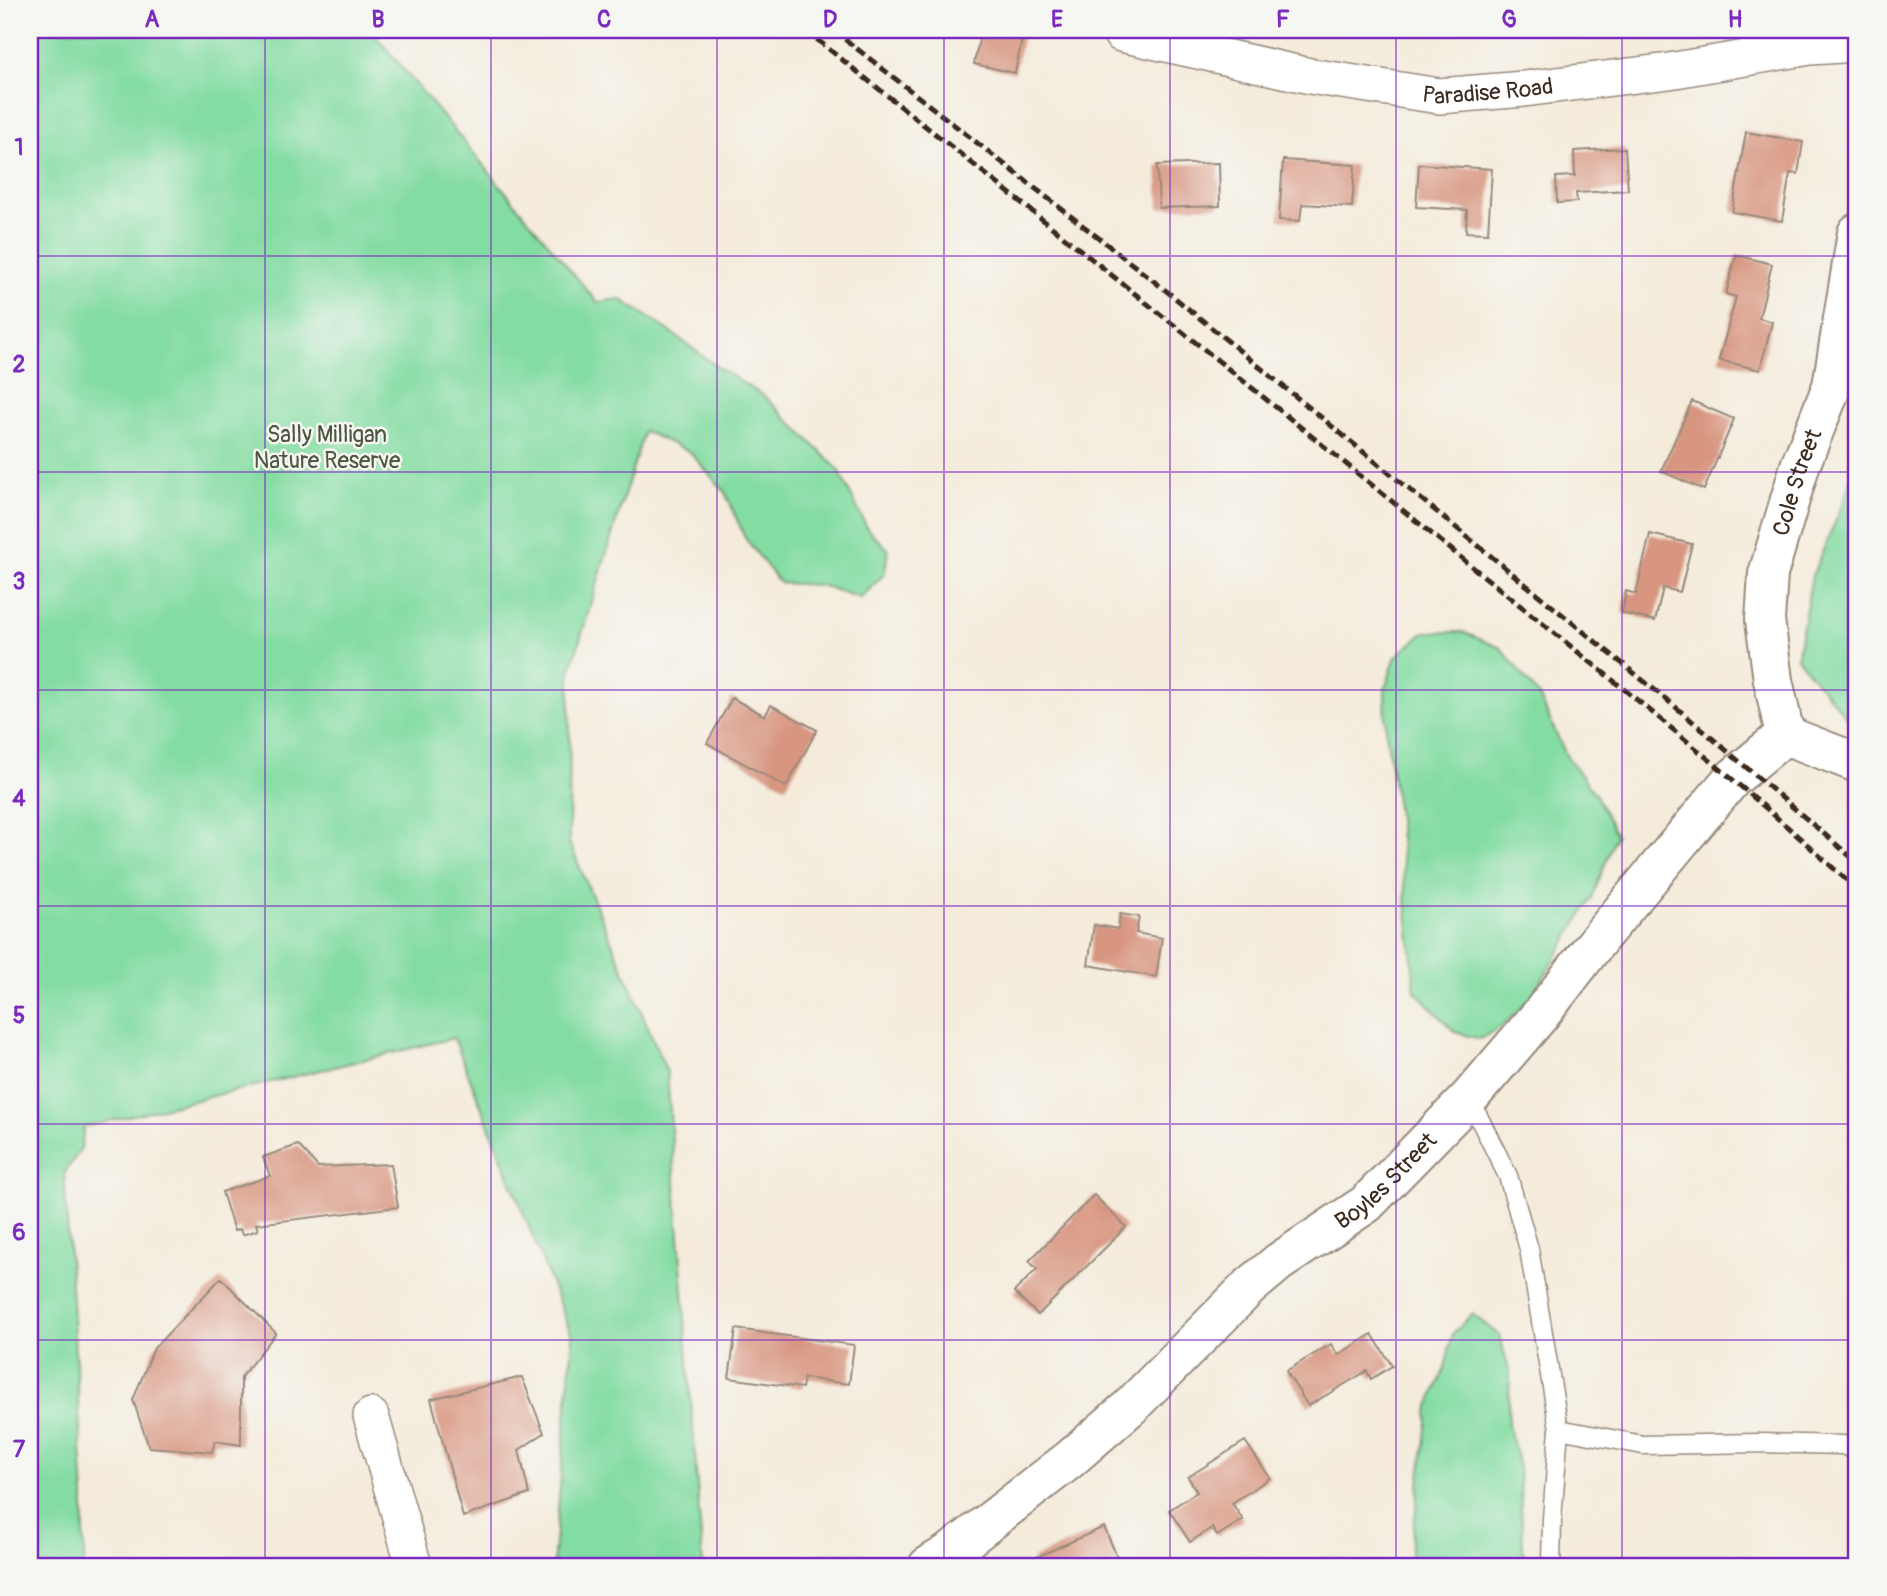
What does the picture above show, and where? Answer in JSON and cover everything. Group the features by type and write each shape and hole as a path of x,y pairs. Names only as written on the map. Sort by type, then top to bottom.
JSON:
{"street":[{"name":"Paradise Road","path":"1121,34 1310,76 1439,96 1524,89 1669,71 1810,47 1857,44"},
{"name":"Cole Street","path":"1785,735 1773,680 1765,621 1768,574 1800,466 1832,386 1857,233"},
{"path":"1785,735 1857,762"},
{"name":"Boyles Street","path":"928,1566 1007,1510 1089,1443 1129,1407 1248,1287 1279,1262 1366,1204 1469,1098 1541,1014 1602,935 1732,779 1785,735"},
{"path":"370,1416 414,1566"}],"lane":[{"path":"1469,1098 1508,1176 1526,1237 1559,1429 1551,1566"},
{"path":"1559,1429 1643,1445 1830,1444 1843,1445 1857,1451"}],"green space":[{"name":"Sally Milligan Nature Reserve","path":"30,30 371,30 597,302 620,299 765,397 838,469 868,530 888,549 885,573 861,598 820,585 780,583 745,538 725,492 690,452 644,431 570,672 569,842 667,1072 703,1566 553,1566 573,1338 454,1038 84,1127 81,1148 64,1174 84,1495 84,1566 30,1566"},
{"path":"1857,458 1857,730 1797,658 1812,576 1842,506"},
{"path":"1425,632 1463,632 1501,648 1539,696 1566,755 1596,795 1616,835 1592,898 1531,998 1504,1025 1480,1039 1455,1032 1415,991 1397,808 1386,732 1385,689 1396,656"},
{"path":"1472,1314 1499,1335 1510,1373 1508,1424 1519,1467 1524,1566 1411,1566 1429,1406 1445,1368 1453,1333"}],"building":[{"path":"963,30 1024,30 1015,73 974,64 980,35"},
{"path":"1746,132 1803,142 1798,174 1790,173 1782,221 1732,212"},
{"path":"1625,148 1628,190 1576,193 1577,202 1557,203 1556,177 1575,176 1574,151"},
{"path":"1283,160 1355,165 1352,207 1302,204 1300,221 1279,220"},
{"path":"1219,163 1220,206 1159,208 1157,165"},
{"path":"1419,164 1492,169 1488,233 1466,232 1467,210 1416,207"},
{"path":"1736,255 1772,264 1759,318 1772,322 1760,370 1719,360 1736,297 1726,294"},
{"path":"1692,401 1734,419 1704,490 1661,471"},
{"path":"1650,534 1692,544 1680,592 1663,588 1655,621 1622,613 1626,591 1636,594"},
{"path":"732,698 765,716 771,705 817,730 786,787 707,743"},
{"path":"1120,914 1139,917 1136,933 1162,938 1156,977 1088,965 1094,925 1118,929"},
{"path":"298,1145 318,1167 391,1164 398,1207 256,1224 258,1230 242,1235 240,1229 234,1231 222,1192 270,1176 263,1157"},
{"path":"1094,1195 1126,1227 1038,1315 1014,1292 1037,1269 1029,1261"},
{"path":"221,1278 276,1333 241,1377 241,1445 215,1441 212,1452 149,1447 133,1400 154,1348"},
{"path":"736,1329 854,1345 849,1384 804,1378 802,1388 729,1378"},
{"path":"1372,1334 1392,1366 1371,1379 1367,1371 1308,1406 1286,1371 1331,1344 1338,1355"},
{"path":"522,1377 544,1433 519,1450 529,1494 463,1517 431,1399"},
{"path":"1245,1441 1270,1478 1232,1503 1243,1520 1217,1536 1212,1528 1190,1542 1169,1510 1197,1492 1188,1477"},
{"path":"1104,1527 1119,1561 1108,1566 1035,1566 1032,1559"}],"railway":[{"path":"805,30 1618,684 1763,806 1857,890"},
{"path":"833,30 1169,293 1678,709 1857,862"}]}
